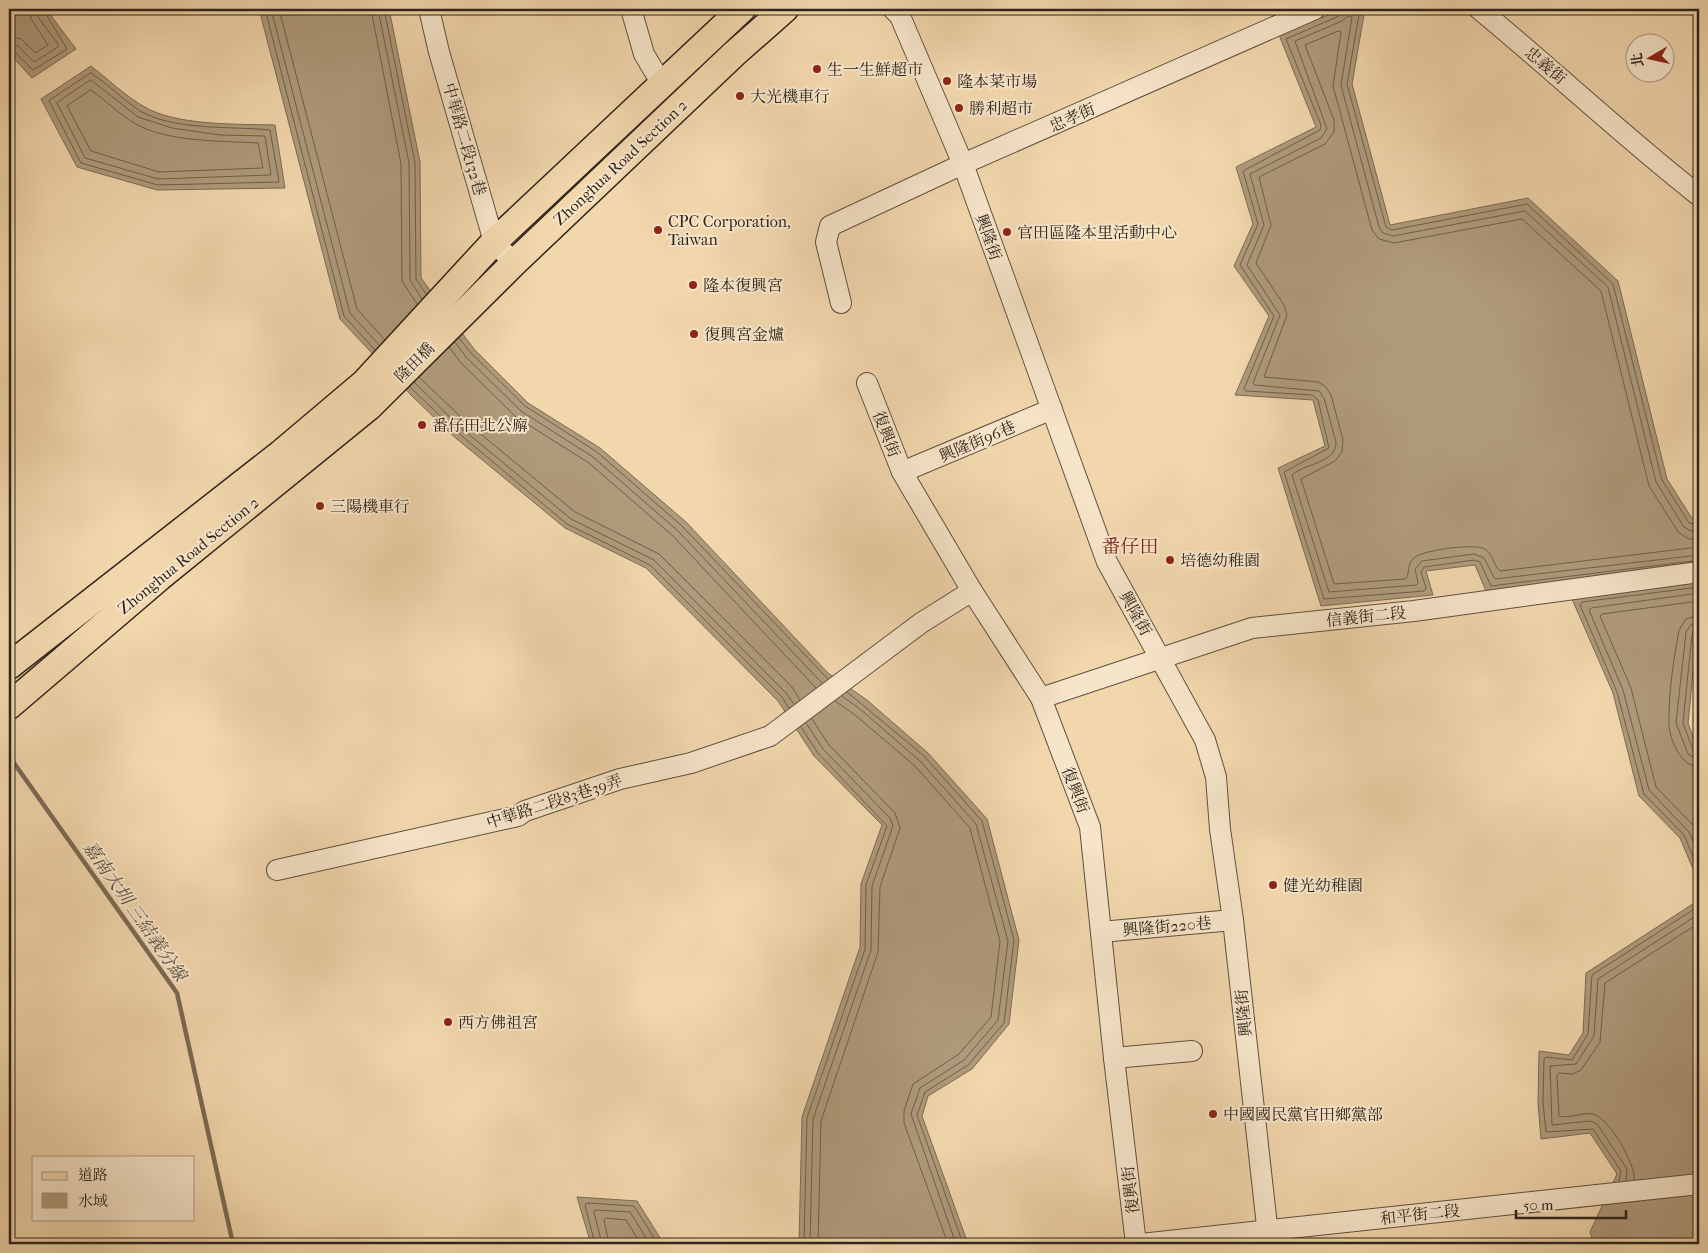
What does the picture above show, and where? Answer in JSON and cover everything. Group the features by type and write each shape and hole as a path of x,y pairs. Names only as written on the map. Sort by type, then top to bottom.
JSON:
{"main road":[{"name":"Zhonghua Road Section 2","path":"449,309 494,242 663,86 742,9"},
{"name":"Zhonghua Road Section 2","path":"449,309 514,263 734,54 785,9"},
{"name":"隆田橋","path":"367,395 449,309"},
{"name":"Zhonghua Road Section 2","path":"9,666 280,454 367,395"},
{"name":"Zhonghua Road Section 2","path":"9,706 160,577 367,395"}],"street":[{"name":"中華路二段132巷","path":"429,9 439,52 494,242 514,263"},
{"path":"630,9 644,54 663,86"},
{"name":"興隆街","path":"893,9 900,16 963,164 1107,562 1161,657 1204,740 1216,777 1220,829 1233,920 1268,1237"},
{"name":"忠孝街","path":"841,303 826,242 830,226 963,164 1315,9"},
{"name":"忠義街","path":"1479,9 1699,197"},
{"name":"復興街","path":"867,383 902,472 972,591 1041,698 1090,827 1136,1244"},
{"name":"興隆街96巷","path":"902,472 1052,409"},
{"name":"信義街二段","path":"1041,698 1252,628 1414,611 1699,572"},
{"name":"中華路二段83巷39弄","path":"277,870 518,816 525,811 620,779 691,763 770,736 921,623 972,591"},
{"name":"興隆街220巷","path":"1102,932 1233,920"},
{"path":"1114,1058 1192,1051"},
{"name":"和平街二段","path":"1141,1244 1268,1237 1436,1212 1699,1184"}],"water":[{"path":"9,9 46,9 76,49 32,78 9,53"},
{"path":"259,9 389,9 420,162 421,278 474,349 528,403 600,448 686,522 828,673 867,700 928,753 987,819 1019,940 1009,1024 972,1069 928,1096 922,1116 968,1244 796,1244 799,1243 802,1117 860,947 861,884 882,825 814,756 778,701 646,568 565,528 452,435 411,395 340,319"},
{"path":"1343,9 1365,9 1352,84 1390,225 1528,198 1618,281 1667,479 1693,520 1699,520 1699,566 1486,591 1475,565 1426,571 1433,595 1321,606 1278,468 1325,446 1313,400 1235,395 1269,316 1234,266 1253,224 1236,167 1316,127 1279,35"},
{"path":"91,66 129,97 156,113 189,121 207,123 275,125 285,188 157,190 77,167 41,99"},
{"path":"1699,582 1699,611 1688,723 1699,754 1699,883 1680,838 1639,796 1613,693 1572,599"},
{"path":"1699,900 1699,1244 1594,1244 1590,1232 1617,1174 1590,1133 1541,1139 1538,1103 1539,1051 1569,1055 1583,1033 1586,973"},
{"path":"577,1197 637,1201 664,1244 591,1244"}],"waterway":[{"name":"嘉南大圳 三結義分線","path":"9,756 177,993 233,1244"}],"place":[{"name":"生一生鮮超市","path":"817,69"},
{"name":"隆本菜市場","path":"947,81"},
{"name":"大光機車行","path":"740,96"},
{"name":"勝利超市","path":"959,108"},
{"name":"CPC Corporation, Taiwan","path":"658,230"},
{"name":"官田區隆本里活動中心","path":"1007,232"},
{"name":"隆本復興宮","path":"693,285"},
{"name":"復興宮金爐","path":"694,334"},
{"name":"番仔田北公廨","path":"422,425"},
{"name":"三陽機車行","path":"320,506"},
{"name":"培德幼稚園","path":"1170,560"},
{"name":"健光幼稚園","path":"1273,885"},
{"name":"西方佛祖宮","path":"448,1022"},
{"name":"中國國民黨官田鄉黨部","path":"1213,1114"}],"district":[{"name":"番仔田","path":"1130,546"}]}
